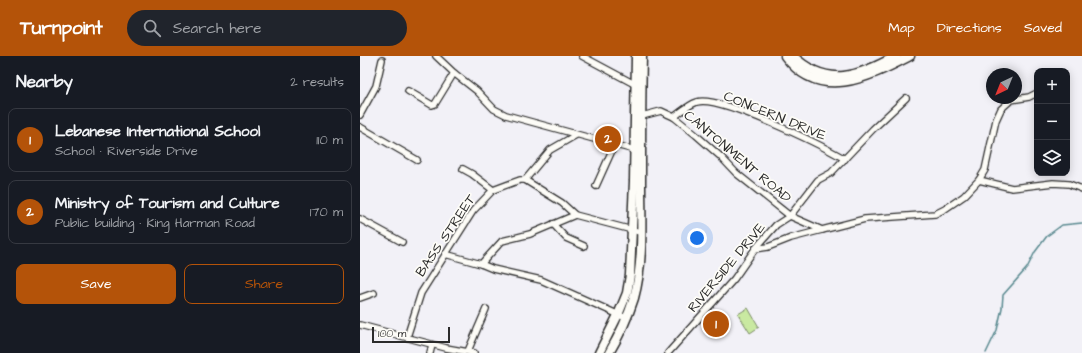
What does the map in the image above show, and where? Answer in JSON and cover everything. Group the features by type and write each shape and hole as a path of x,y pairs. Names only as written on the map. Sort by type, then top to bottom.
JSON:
{"main road":[{"path":"599,353 634,298 637,280 636,231 638,86 636,56"},
{"path":"638,86 642,56"},
{"path":"785,56 800,71 812,77 828,82 841,83 870,76 910,56"},
{"path":"793,56 804,66 817,73 841,77 856,75 896,56"},
{"path":"608,353 620,333 622,316"}],"street":[{"path":"436,56 454,73 477,91 494,109 506,115 614,146 638,151"},
{"path":"582,56 638,86"},
{"path":"360,115 376,86 382,60"},
{"path":"408,91 432,105 435,104 454,73"},
{"path":"755,249 852,221 880,217 935,214 960,199 979,180 985,170 996,120 1001,109 1011,100 1029,97 1034,94"},
{"name":"RIVERSIDE DRIVE","path":"668,353 734,279 755,249 776,225 790,216 818,180 831,173 873,129 906,98"},
{"name":"CONCERN DRIVE","path":"674,117 697,102 721,104 742,111 827,149 845,159"},
{"name":"CANTONMENT ROAD","path":"638,117 661,111 674,117 721,156 736,174 790,216 822,230"},
{"path":"360,128 417,160"},
{"path":"576,135 550,150 525,180 562,203 575,215 636,231"},
{"path":"596,186 614,146"},
{"path":"462,169 472,174 493,190"},
{"name":"BASS STREET","path":"407,337 421,293 473,212 493,190 520,180 525,180"},
{"path":"979,180 1012,188 1053,183 1069,184 1082,189"},
{"path":"482,264 502,240 530,234 575,215"},
{"path":"360,220 402,242"},
{"path":"553,224 566,238 584,246"},
{"path":"445,254 482,264 493,269 541,280 622,316"},
{"path":"360,298 374,293"},
{"path":"360,325 432,344 471,352 486,309"},
{"path":"430,353 432,344"}],"green space":[{"path":"748,308 759,327 750,333 738,314"}],"waterway":[{"path":"986,353 997,330 1002,308 1003,295 1027,268 1035,252 1047,236 1062,225 1082,223"}],"place":[{"name":"Ministry of Tourism and Culture","path":"608,139"},
{"name":"Lebanese International School","path":"716,324"}]}
